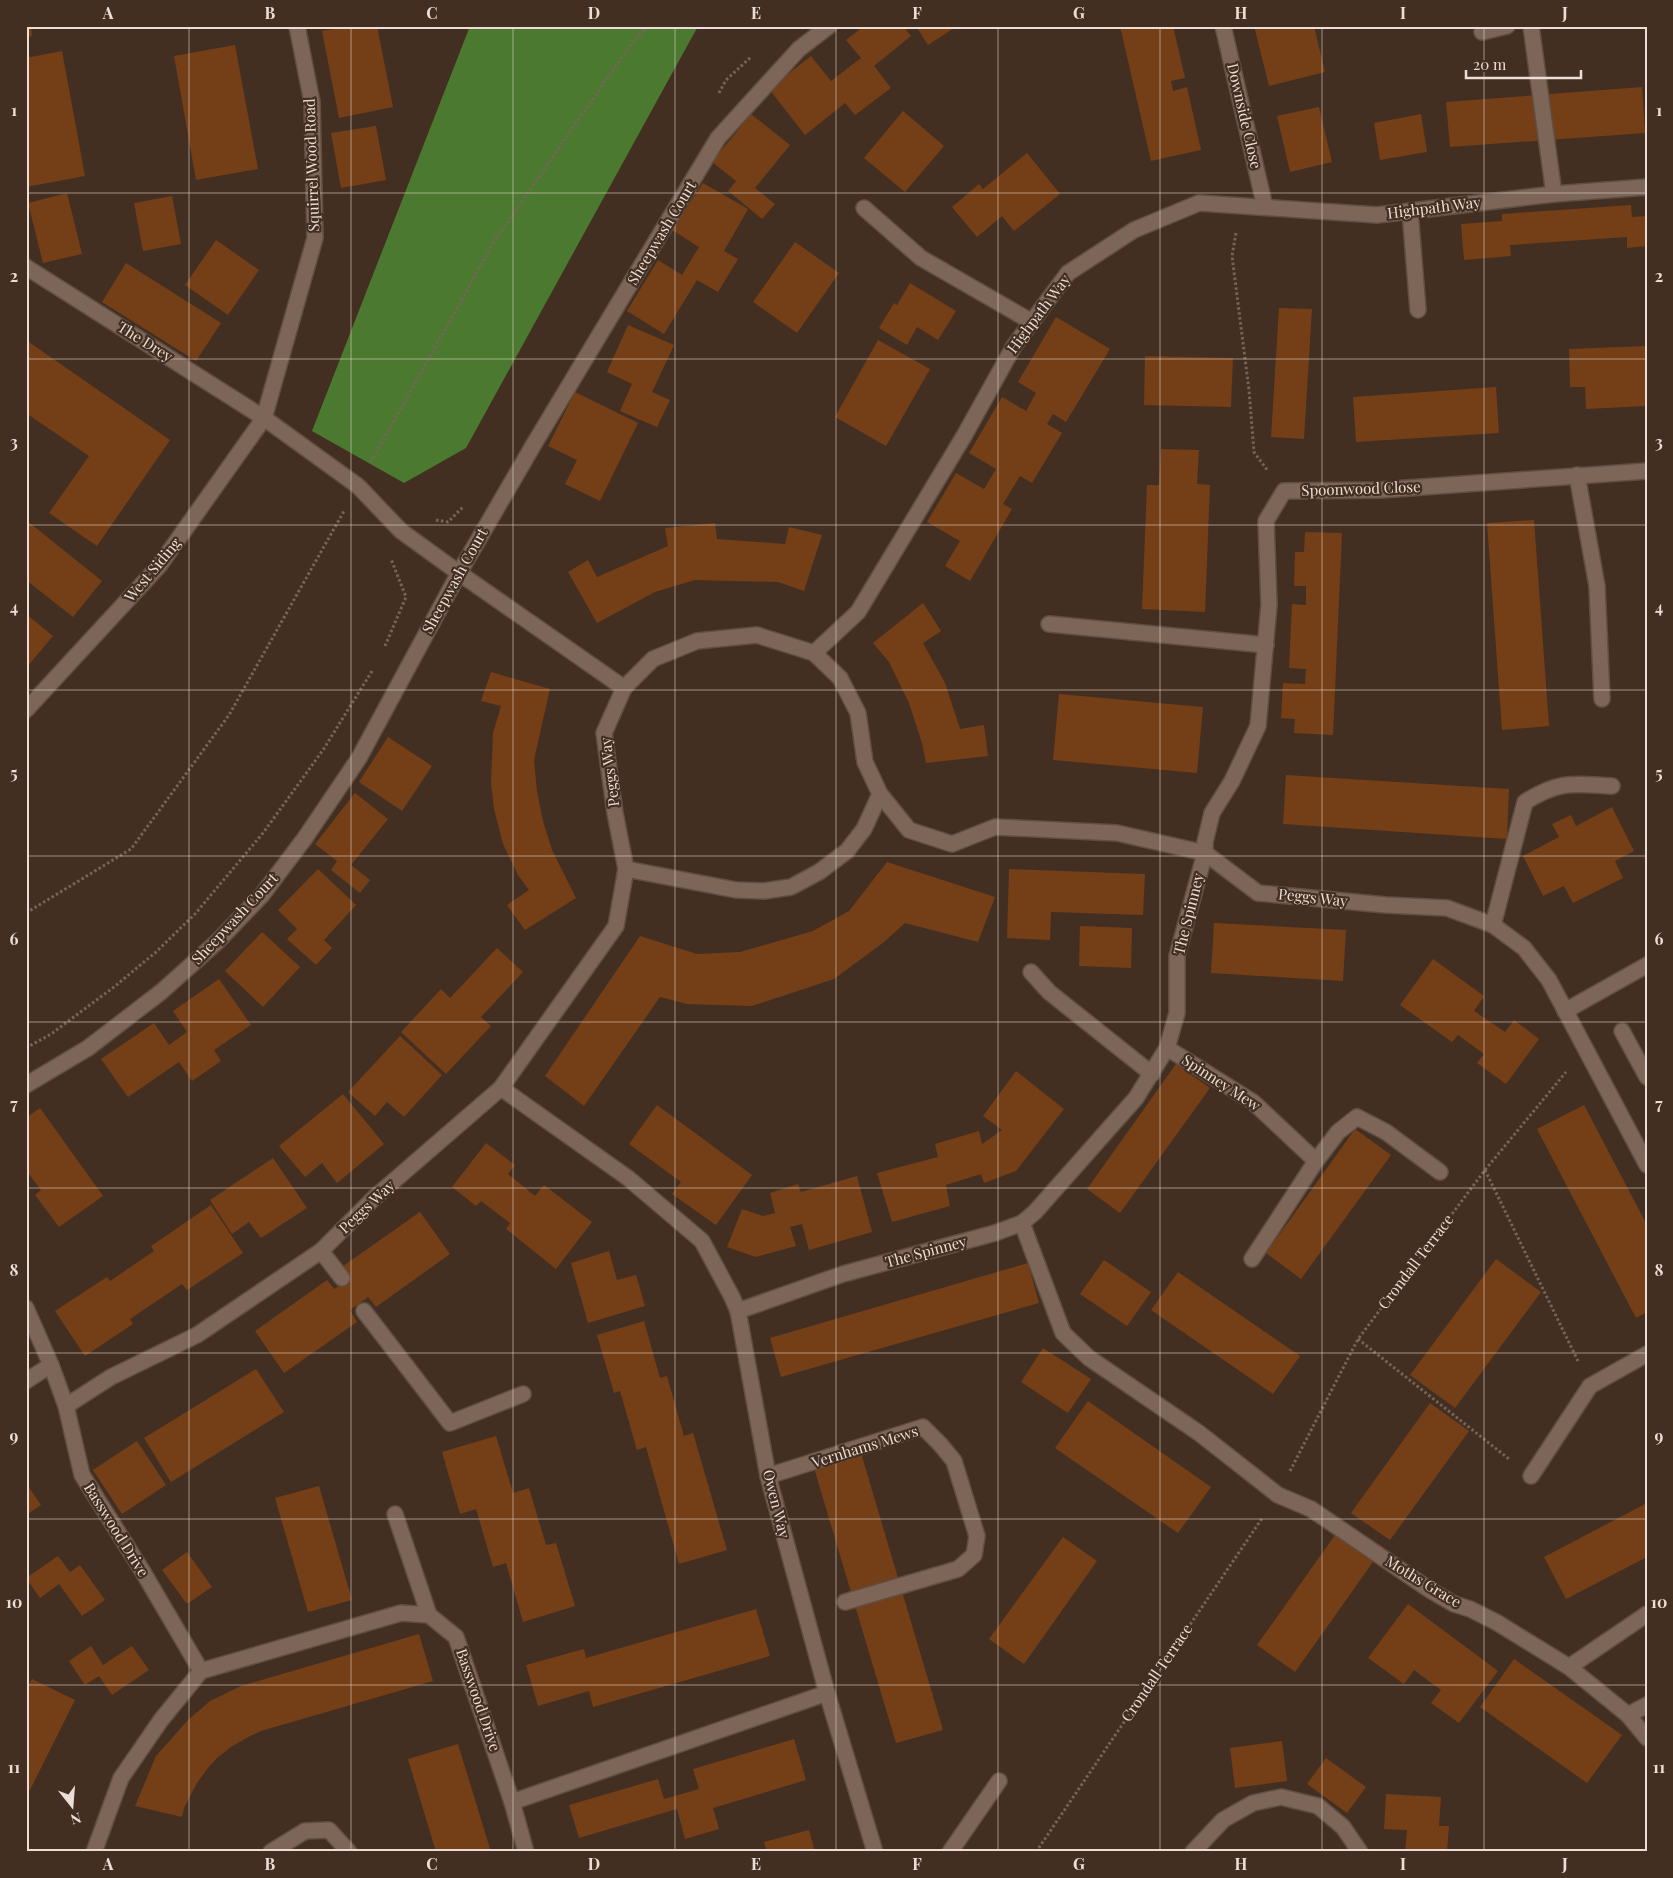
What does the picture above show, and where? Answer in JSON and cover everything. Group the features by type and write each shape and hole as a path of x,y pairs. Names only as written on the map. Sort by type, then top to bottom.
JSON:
{"street":[{"name":"Squirrel Wood Road","path":"264,418 315,238 312,102 297,26"},
{"name":"Sheepwash Court","path":"26,1085 88,1048 161,992 218,941 262,895 305,838 359,758 459,573 534,444 718,138 799,50 829,26"},
{"name":"Downside Close","path":"1223,26 1266,207"},
{"path":"1482,32 1507,26"},
{"path":"1531,26 1554,194"},
{"name":"Highpath Way","path":"814,653 858,612 964,436 1014,346 1068,273 1134,230 1199,203 1377,215 1554,194 1647,187"},
{"path":"864,208 921,258 1032,322"},
{"path":"1410,211 1418,310"},
{"name":"The Drey","path":"26,267 264,418 358,486 401,530 459,573 624,688"},
{"name":"West Siding","path":"26,710 159,566 264,418"},
{"name":"Spoonwood Close","path":"1205,852 1205,842 1212,813 1232,781 1258,726 1269,605 1266,521 1284,491 1380,490 1647,471"},
{"path":"1577,475 1597,586 1602,699"},
{"path":"1049,624 1266,645"},
{"name":"Peggs Way","path":"66,1406 111,1377 197,1335 321,1251 374,1198 501,1088 616,926 626,869 615,813 604,733 624,688 654,659 697,641 757,634 814,653 840,678 858,713 865,762 880,794 909,830 952,844 995,827 1117,833 1205,852 1258,892 1386,905 1447,908 1493,925 1524,948 1549,980 1647,1165"},
{"path":"1493,925 1525,802 1543,790 1567,783 1612,786"},
{"path":"626,869 736,890 764,891 791,887 819,872 846,851 864,829 880,794"},
{"name":"The Spinney","path":"738,1311 843,1274 1022,1223 1035,1212 1136,1098 1167,1048 1177,1013 1177,956 1205,852"},
{"path":"1565,1011 1647,965"},
{"path":"1031,972 1049,992 1152,1074"},
{"path":"1622,1031 1647,1077"},
{"name":"Spinney Mew","path":"1167,1048 1254,1102 1316,1161"},
{"path":"501,1088 628,1178 702,1241 738,1311"},
{"path":"1252,1259 1316,1161 1338,1132 1357,1117 1386,1132 1440,1172"},
{"path":"1022,1223 1063,1333 1089,1358 1199,1433 1278,1495"},
{"path":"321,1251 342,1278"},
{"path":"26,1308 51,1365 66,1406"},
{"path":"364,1311 450,1423 523,1394"},
{"name":"Owen Way","path":"738,1311 768,1476 827,1693 875,1852"},
{"path":"1531,1476 1590,1386 1647,1354"},
{"path":"26,1382 51,1365"},
{"name":"Basswood Drive","path":"66,1406 82,1475 143,1572 201,1671"},
{"name":"Vernhams Mews","path":"768,1476 923,1427 954,1461 977,1536 974,1555 958,1569 845,1602"},
{"name":"Moths Grace","path":"1278,1495 1311,1509 1430,1590 1454,1604 1470,1609 1496,1622 1569,1667 1628,1714 1647,1738"},
{"path":"94,1852 121,1778 161,1720 201,1671 401,1613 429,1615 396,1514"},
{"path":"1569,1667 1647,1614"},
{"name":"Basswood Drive","path":"429,1615 456,1637 512,1802 526,1852"},
{"path":"512,1802 827,1693"},
{"path":"1628,1714 1647,1705"},
{"path":"950,1852 999,1781"},
{"path":"1193,1852 1223,1820 1253,1803 1280,1797 1318,1806 1343,1827 1360,1852"},
{"path":"271,1852 305,1831 330,1830 349,1852"}],"path":[{"path":"1242,205 1232,256 1249,390 1254,452 1284,491"},
{"name":"Crondall Terrace","path":"1036,1852 1278,1495 1358,1340 1486,1170 1585,1050"},
{"path":"1486,1170 1590,1386"},
{"path":"1358,1340 1531,1476"}],"green space":[{"path":"470,26 699,26 466,448 404,483 312,431"}],"building":[{"path":"26,26 31,26 32,36 26,37"},
{"path":"349,26 377,26 393,107 339,118 322,31"},
{"path":"864,26 903,26 911,36 874,66 891,88 855,115 845,103 805,135 769,89 811,56 831,81 861,58 846,40"},
{"path":"916,26 957,26 928,45"},
{"path":"1120,26 1173,26 1185,78 1171,81 1173,91 1187,87 1201,150 1151,161"},
{"path":"1254,26 1314,26 1325,72 1269,86"},
{"path":"235,45 258,169 196,180 174,56"},
{"path":"62,51 85,176 26,187 26,58"},
{"path":"1642,87 1645,133 1450,147 1446,102"},
{"path":"1319,107 1332,162 1290,172 1277,116"},
{"path":"903,111 944,146 905,192 864,158"},
{"path":"751,114 790,145 755,188 775,204 762,219 728,191 736,181 712,162"},
{"path":"1421,114 1427,152 1380,160 1374,123"},
{"path":"376,126 386,180 341,188 331,133"},
{"path":"1027,153 1060,194 1014,231 1002,216 977,237 952,207 979,184 983,189"},
{"path":"703,183 748,209 724,251 738,259 718,292 697,280 664,334 627,311 658,260 682,275 699,247 672,230"},
{"path":"67,193 82,254 43,263 28,203"},
{"path":"172,196 181,244 143,251 134,203"},
{"path":"1631,205 1632,217 1647,216 1647,246 1627,248 1627,237 1510,245 1511,256 1464,260 1461,224 1502,221 1502,214"},
{"path":"216,240 259,270 228,315 185,285"},
{"path":"795,242 839,273 797,333 753,302"},
{"path":"126,263 221,323 196,361 102,302"},
{"path":"910,283 956,311 938,340 917,327 907,345 879,328 894,303 897,305"},
{"path":"1279,308 1312,309 1304,439 1271,437"},
{"path":"1056,317 1110,349 1066,422 1053,414 1047,424 1062,433 1032,483 1020,476 1003,504 1012,509 970,581 945,566 960,541 927,522 956,473 984,489 996,469 969,453 1002,397 1026,411 1036,393 1018,382"},
{"path":"628,325 674,345 652,392 670,400 657,427 620,411 632,384 607,372"},
{"path":"26,340 170,440 97,546 49,513 89,456 26,413"},
{"path":"878,340 930,369 886,446 835,417"},
{"path":"1647,346 1647,406 1586,409 1585,387 1570,387 1569,349"},
{"path":"1145,356 1233,358 1231,407 1144,405"},
{"path":"1496,387 1499,433 1356,442 1353,397"},
{"path":"575,392 638,423 600,501 565,484 577,460 548,446"},
{"path":"1161,449 1199,450 1197,484 1210,485 1205,612 1142,609 1147,485 1159,485"},
{"path":"26,520 102,581 73,617 26,580"},
{"path":"1534,520 1549,726 1502,730 1487,523"},
{"path":"715,523 717,539 785,544 789,527 822,535 804,591 778,582 695,580 655,592 597,623 568,572 588,560 597,577 668,546 665,528"},
{"path":"1305,532 1342,533 1333,735 1294,733 1295,719 1281,718 1283,683 1305,684 1306,669 1289,668 1292,604 1306,605 1306,586 1294,586 1295,552 1304,552"},
{"path":"923,603 941,631 923,643 945,683 960,729 984,725 988,756 926,763 922,743 909,703 889,662 873,643"},
{"path":"26,614 53,636 26,668"},
{"path":"491,672 550,689 534,760 537,791 543,821 552,850 576,898 525,930 507,905 529,890 518,875 503,844 494,809 491,783 493,733 501,706 481,701"},
{"path":"1059,694 1203,707 1197,773 1053,760"},
{"path":"388,737 432,766 402,811 359,782"},
{"path":"1286,775 1509,789 1507,839 1283,824"},
{"path":"355,793 388,819 351,865 370,880 360,893 331,870 337,861 315,844"},
{"path":"1612,807 1634,851 1615,861 1623,878 1573,903 1564,886 1543,896 1523,856 1559,837 1552,824 1571,815 1576,826"},
{"path":"887,862 995,897 978,942 905,923 884,942 834,979 752,1006 687,1004 660,997 584,1106 545,1076 640,936 697,954 740,952 813,931 849,911"},
{"path":"318,869 356,905 324,940 332,948 316,965 287,939 297,929 278,910"},
{"path":"1009,869 1145,874 1143,915 1051,912 1050,940 1007,938"},
{"path":"1214,923 1346,930 1343,981 1211,973"},
{"path":"1080,926 1132,928 1131,968 1079,966"},
{"path":"262,932 300,967 263,1007 225,971"},
{"path":"497,948 523,972 481,1017 491,1026 446,1074 401,1032 441,989 450,998"},
{"path":"1433,959 1484,996 1474,1011 1505,1032 1514,1020 1539,1039 1506,1084 1477,1063 1484,1054 1458,1035 1452,1042 1400,1005"},
{"path":"219,979 251,1025 214,1050 221,1061 192,1081 179,1062 128,1097 101,1059 154,1023 169,1045 187,1032 173,1011"},
{"path":"400,1036 442,1075 404,1117 387,1102 375,1116 348,1092"},
{"path":"1176,1064 1210,1088 1120,1213 1087,1189"},
{"path":"1016,1071 1064,1109 1016,1171 984,1183 981,1174 946,1185 950,1206 892,1222 877,1173 938,1157 935,1144 979,1131 982,1144 1002,1130 983,1116"},
{"path":"343,1094 384,1144 337,1183 322,1163 305,1177 279,1146"},
{"path":"657,1105 752,1175 716,1225 672,1194 681,1182 629,1144"},
{"path":"1584,1105 1647,1225 1647,1312 1636,1318 1537,1129"},
{"path":"40,1108 103,1196 59,1227 35,1195 41,1190 26,1170 26,1118"},
{"path":"1355,1129 1391,1155 1301,1279 1266,1253"},
{"path":"486,1143 515,1165 508,1174 535,1196 544,1185 592,1222 556,1269 506,1229 510,1223 481,1201 476,1206 452,1187"},
{"path":"273,1158 307,1208 261,1238 249,1222 232,1234 210,1200"},
{"path":"857,1176 872,1232 809,1250 802,1224 790,1227 796,1246 756,1257 727,1247 742,1209 763,1216 775,1213 770,1193 798,1184 801,1192"},
{"path":"211,1205 243,1253 187,1290 182,1284 130,1319 133,1324 85,1356 55,1311 107,1277 110,1281 154,1251 151,1246"},
{"path":"420,1212 450,1254 376,1307 368,1297 350,1310 357,1322 284,1373 255,1331 327,1280 334,1289 351,1277 343,1266"},
{"path":"609,1251 617,1280 636,1275 645,1306 588,1323 571,1263"},
{"path":"1496,1259 1541,1292 1455,1408 1410,1375"},
{"path":"1104,1260 1151,1292 1127,1326 1080,1294"},
{"path":"1028,1263 1039,1303 781,1377 770,1338"},
{"path":"1178,1272 1300,1356 1273,1394 1151,1310"},
{"path":"644,1321 660,1378 667,1376 684,1436 693,1433 727,1550 679,1564 646,1447 637,1450 620,1391 614,1393 597,1335"},
{"path":"1043,1348 1091,1379 1068,1413 1021,1382"},
{"path":"256,1369 284,1412 171,1482 144,1438"},
{"path":"1088,1401 1211,1487 1178,1533 1055,1448"},
{"path":"1430,1403 1469,1431 1390,1540 1351,1513"},
{"path":"496,1436 513,1493 529,1488 546,1545 556,1543 575,1606 523,1622 506,1563 493,1567 476,1509 460,1514 442,1452"},
{"path":"137,1441 166,1485 122,1514 93,1470"},
{"path":"861,1453 943,1730 896,1743 814,1468"},
{"path":"26,1483 41,1505 26,1515"},
{"path":"319,1486 352,1600 308,1612 275,1498"},
{"path":"1647,1503 1647,1557 1566,1599 1544,1557"},
{"path":"1335,1535 1373,1562 1295,1672 1257,1645"},
{"path":"1063,1537 1097,1561 1024,1664 989,1639"},
{"path":"187,1552 212,1587 187,1604 162,1570"},
{"path":"58,1556 70,1572 80,1565 105,1600 82,1616 59,1584 40,1598 26,1578"},
{"path":"1408,1604 1498,1671 1459,1723 1431,1703 1441,1690 1414,1670 1404,1684 1368,1658"},
{"path":"756,1609 770,1656 593,1707 589,1691 538,1706 526,1665 584,1649 586,1658"},
{"path":"419,1634 433,1681 261,1731 250,1736 231,1747 208,1768 197,1783 184,1808 182,1817 135,1806 156,1756 188,1720 210,1701 241,1686"},
{"path":"91,1646 103,1665 132,1646 149,1670 112,1695 99,1676 85,1685 69,1661"},
{"path":"1514,1659 1622,1735 1587,1783 1480,1707"},
{"path":"32,1679 75,1700 30,1790 26,1788 26,1689"},
{"path":"794,1739 806,1780 713,1808 719,1829 685,1839 677,1809 579,1838 569,1805 658,1779 664,1799 699,1789 693,1769"},
{"path":"1282,1741 1287,1781 1235,1788 1230,1748"},
{"path":"458,1744 491,1852 436,1852 408,1759"},
{"path":"1326,1758 1366,1787 1347,1813 1307,1784"},
{"path":"1386,1794 1441,1797 1439,1826 1449,1826 1447,1852 1405,1852 1407,1830 1384,1829"},
{"path":"809,1830 815,1852 767,1852 764,1842"}]}
